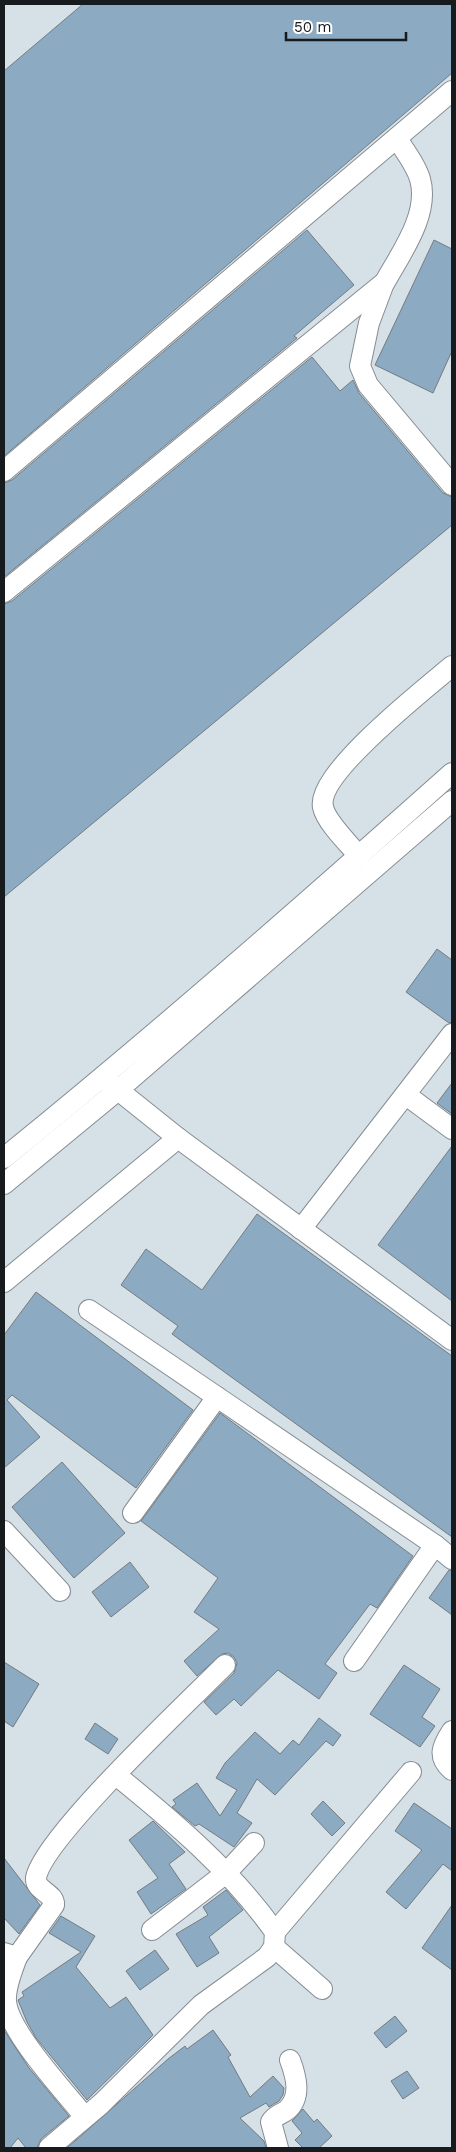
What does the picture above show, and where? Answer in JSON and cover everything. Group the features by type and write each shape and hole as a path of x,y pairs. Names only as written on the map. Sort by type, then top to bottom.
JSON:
{"street":[{"path":"4,470 398,139 452,91"},
{"path":"398,139 420,178 422,196 419,214 384,282 369,323 360,366 368,385 452,485"},
{"path":"4,592 384,282"},
{"path":"359,856 325,815 322,805 326,788 369,738 452,666"},
{"path":"4,1184 110,1084 452,773"},
{"path":"4,1158 110,1084 452,801"},
{"path":"301,1229 452,1034"},
{"path":"110,1084 178,1138 452,1340"},
{"path":"406,1095 452,1129"},
{"path":"4,1282 178,1138"},
{"path":"88,1310 435,1545 452,1559"},
{"path":"133,1513 217,1397"},
{"path":"4,1531 60,1591"},
{"path":"354,1661 435,1545"},
{"path":"85,2117 25,2042 8,2013 6,2001 10,1955 54,1905 52,1897 37,1884 36,1879 68,1828 116,1775 225,1665"},
{"path":"452,1731 442,1746 445,1764 452,1770"},
{"path":"49,2148 85,2117 201,2005 267,1957 275,1940 411,1772"},
{"path":"116,1775 150,1803 242,1888 275,1940 322,1989"},
{"path":"152,1930 226,1873 254,1843"},
{"path":"278,2148 271,2122 288,2110 297,2094 296,2074 290,2060"}],"building":[{"path":"83,4 452,4 452,73 4,456 4,71"},
{"path":"307,230 354,285 294,336 297,338 4,577 4,483 12,480"},
{"path":"434,240 452,249 452,351 433,393 375,365"},
{"path":"312,357 340,391 353,380 359,393 443,493 452,497 452,525 4,897 4,604 12,601"},
{"path":"437,949 452,960 452,1022 449,1023 406,992"},
{"path":"452,1083 452,1114 437,1103"},
{"path":"452,1146 452,1301 378,1245"},
{"path":"257,1214 452,1356 452,1537 172,1334 178,1326 121,1285 146,1249 202,1290"},
{"path":"36,1292 193,1410 136,1488 12,1395 7,1400 40,1437 4,1468 4,1335"},
{"path":"220,1413 413,1556 377,1608 370,1604 325,1664 337,1673 319,1699 278,1670 241,1706 234,1699 216,1715 204,1702 234,1673 237,1663 234,1657 228,1653 222,1654 197,1676 184,1661 219,1629 194,1612 218,1578 141,1521"},
{"path":"62,1462 125,1533 74,1578 12,1507"},
{"path":"130,1562 149,1587 111,1617 92,1592"},
{"path":"449,1570 452,1571 452,1615 429,1598"},
{"path":"4,1662 39,1684 13,1727 4,1721"},
{"path":"404,1665 440,1689 422,1717 435,1726 420,1747 370,1714"},
{"path":"319,1718 341,1735 333,1746 326,1741 275,1795 257,1779 237,1813 252,1823 234,1847 199,1824 195,1826 172,1807 176,1804 173,1800 197,1783 220,1816 237,1790 216,1778 225,1763 255,1732 280,1754 293,1740 299,1745"},
{"path":"95,1723 118,1739 108,1754 85,1739"},
{"path":"323,1801 345,1823 332,1836 311,1814"},
{"path":"414,1803 452,1829 452,1871 443,1864 406,1909 386,1892 422,1850 395,1831"},
{"path":"153,1821 185,1852 169,1864 186,1889 151,1914 137,1892 158,1878 129,1840"},
{"path":"4,1858 40,1905 19,1934 4,1918"},
{"path":"226,1890 243,1910 209,1937 219,1953 197,1967 176,1934 208,1915 203,1907"},
{"path":"452,1905 452,1970 422,1948"},
{"path":"61,1916 95,1936 76,1967 110,2008 126,1997 153,2035 87,2100 36,2038 18,2000 24,1996 22,1992 81,1952 49,1933"},
{"path":"155,1950 169,1969 140,1990 126,1971"},
{"path":"395,2016 407,2031 386,2048 374,2033"},
{"path":"4,2030 29,2068 69,2116 41,2139 37,2148 26,2148 18,2138 10,2148 4,2148"},
{"path":"213,2030 231,2055 228,2057 250,2097 273,2076 284,2088 283,2095 279,2101 269,2107 266,2103 240,2118 264,2141 266,2148 67,2148 168,2059 185,2046 187,2049"},
{"path":"407,2071 419,2088 403,2099 391,2081"},
{"path":"303,2109 314,2122 317,2119 332,2136 319,2148 303,2148 295,2140 302,2133 292,2121"}]}
